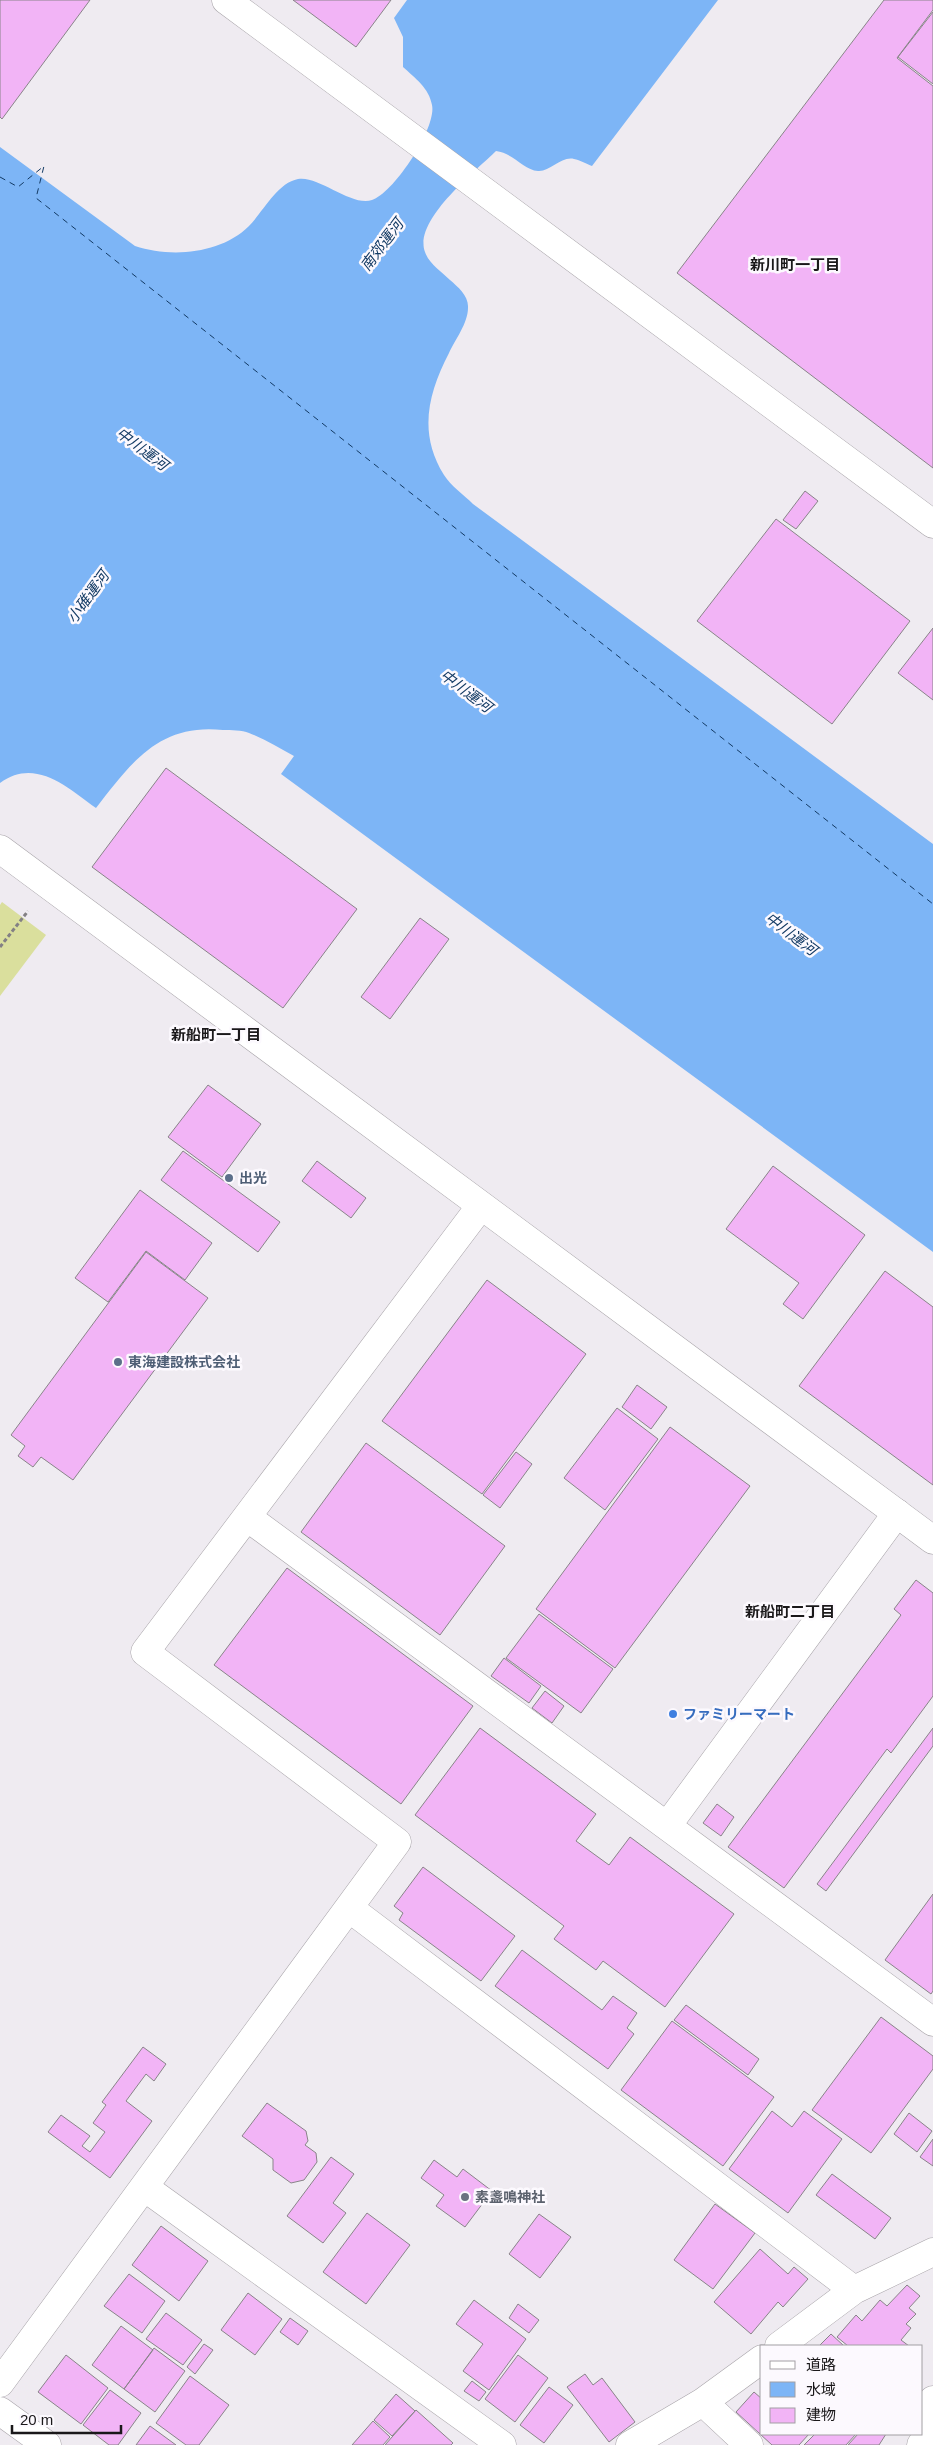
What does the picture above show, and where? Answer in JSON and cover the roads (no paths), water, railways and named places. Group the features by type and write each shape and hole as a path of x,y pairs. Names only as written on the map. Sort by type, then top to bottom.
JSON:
{"street":[{"path":"226,0 933,524"},
{"path":"7,854 480,1207 933,1540"},
{"path":"0,2383 396,1842 145,1652 480,1207"},
{"path":"667,1826 897,1513"},
{"path":"247,1517 933,2022"},
{"path":"349,1908 854,2290"},
{"path":"144,2187 502,2445"},
{"path":"780,2345 854,2290 933,2252"},
{"path":"630,2445 704,2402 760,2360"},
{"path":"704,2402 749,2445"},
{"path":"921,2445 924,2441 933,2402"},
{"path":"0,2411 47,2445"}],"water":[{"path":"407,0 718,0 592,166 579,160 569,159 538,171 528,168 502,152 496,151 448,197 437,211 428,226 424,239 425,252 433,264 462,292 467,300 468,308 464,325 442,368 431,399 429,429 431,444 444,475 473,504 933,844 933,1252 281,774 294,756 255,735 236,730 201,729 181,733 164,740 149,749 135,762 96,808 62,784 38,774 26,773 13,776 0,783 0,147 135,246 149,250 164,252 195,251 224,243 249,226 283,186 298,179 315,182 355,199 372,200 381,195 402,173 421,143 432,115 432,105 428,93 403,67 403,37 394,18"}],"place":[{"name":"出光","path":"229,1178"},
{"name":"東海建設株式会社","path":"118,1362"},
{"name":"ファミリーマート","path":"673,1714"},
{"name":"素盞鳴神社","path":"465,2197"}],"district":[{"name":"新川町一丁目","path":"795,265"},
{"name":"新船町一丁目","path":"216,1035"},
{"name":"新船町二丁目","path":"790,1612"}],"water label":[{"name":"南郊運河","path":"382,245"},
{"name":"中川運河","path":"142,449"},
{"name":"小碓運河","path":"88,597"},
{"name":"中川運河","path":"466,691"},
{"name":"中川運河","path":"791,934"}]}
